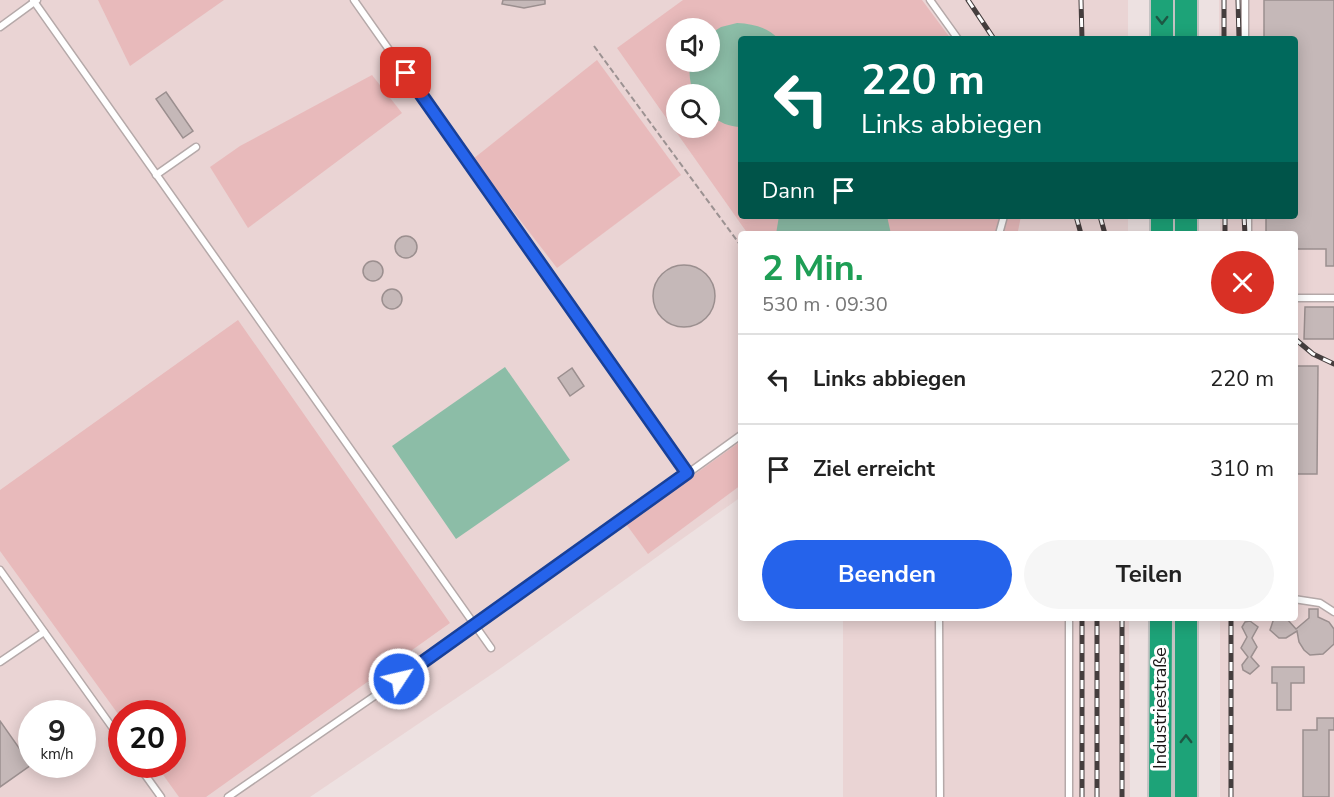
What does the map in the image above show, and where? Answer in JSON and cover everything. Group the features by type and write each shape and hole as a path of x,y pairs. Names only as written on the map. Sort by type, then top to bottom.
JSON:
{"highway":[{"path":"1162,0 1162,36"},
{"path":"1186,0 1186,36"},
{"name":"Industriestraße","path":"1160,797 1161,621"},
{"name":"Industriestraße","path":"1186,621 1186,797"}],"lane":[{"path":"354,0 687,473"},
{"path":"930,0 956,36"},
{"path":"1245,0 1245,36"},
{"path":"0,27 35,1 491,648"},
{"path":"156,175 196,147"},
{"path":"1298,298 1334,298"},
{"path":"228,797 476,626 738,437"},
{"path":"0,570 108,721"},
{"path":"1298,600 1320,603 1334,612"},
{"path":"939,621 940,797"},
{"path":"1069,621 1069,797"},
{"path":"0,662 44,632"},
{"path":"147,778 161,797"}],"path":[{"path":"594,46 738,242"}],"shaded area":[{"path":"0,0 1128,0 1128,36 738,36 738,219 1128,219 1128,231 738,231 738,499 498,670 310,797 0,797"},
{"path":"98,0 224,0 130,66"},
{"path":"683,0 922,0 949,36 738,36 738,219 1020,219 1018,231 746,231 680,138 720,138 720,84 666,84 666,118 617,48"},
{"path":"1219,0 1334,0 1334,797 1220,797 1220,621 1298,621 1298,231 1220,231 1220,219 1298,219 1298,36 1219,36"},
{"path":"737,23 749,24 760,27 775,36 738,36 738,127 720,122 720,84 692,84 691,82 690,72 720,72 720,28"},
{"path":"597,60 681,175 557,268 473,159"},
{"path":"372,75 402,113 248,228 210,167 240,146"},
{"path":"778,219 888,219 890,231 776,231"},
{"path":"238,320 450,623 206,797 179,797 165,778 186,778 186,700 108,700 0,551 0,490"},
{"path":"505,367 570,460 456,539 392,446"},
{"path":"738,443 738,487 648,554 626,524"},
{"path":"843,621 1129,621 1130,797 843,797"}],"building":[{"path":"503,0 545,0 545,4 524,8 502,4"},
{"path":"1264,0 1334,0 1334,266 1326,266 1326,249 1298,249 1298,231 1266,231 1266,219 1298,219 1298,36 1264,36"},
{"path":"166,92 193,131 183,138 156,99"},
{"path":"406,236 414,239 417,247 414,255 406,258 398,255 395,247 398,239"},
{"path":"373,261 380,264 383,271 380,278 373,281 366,278 363,271 366,264"},
{"path":"684,265 701,270 706,274 710,279 715,296 710,313 706,318 701,322 684,327 667,322 662,318 658,313 653,296 658,279 662,274 667,270"},
{"path":"392,289 399,292 402,299 399,306 392,309 385,306 382,299 385,292"},
{"path":"1305,307 1334,307 1334,339 1304,339"},
{"path":"1298,366 1318,366 1317,474 1298,474"},
{"path":"572,368 584,386 570,396 558,378"},
{"path":"1309,609 1318,609 1318,617 1329,622 1334,629 1334,644 1323,654 1310,655 1304,650 1299,642 1297,631 1286,638 1279,638 1270,630 1273,621 1289,621 1296,629 1309,618"},
{"path":"1250,621 1258,627 1252,638 1257,647 1251,657 1259,666 1250,674 1243,670 1242,665 1248,657 1241,648 1247,637 1242,627 1245,622"},
{"path":"1272,667 1304,667 1304,683 1291,683 1291,710 1277,710 1277,683 1272,683"},
{"path":"1317,718 1334,718 1334,730 1329,730 1329,797 1303,797 1303,730 1317,730"},
{"path":"0,721 18,747 18,774 0,787"}],"railway":[{"path":"968,0 992,36"},
{"path":"1081,0 1082,36"},
{"path":"1224,0 1224,36"},
{"path":"1238,0 1239,36"},
{"path":"1077,219 1080,231"},
{"path":"1101,219 1104,231"},
{"path":"1225,219 1225,231"},
{"path":"1244,219 1245,231"},
{"path":"1298,341 1313,354 1334,364"},
{"path":"1082,621 1082,797"},
{"path":"1097,621 1097,797"},
{"path":"1122,621 1122,797"},
{"path":"1231,621 1231,797"}],"route":[{"path":"399,679 687,473 406,73"}]}
